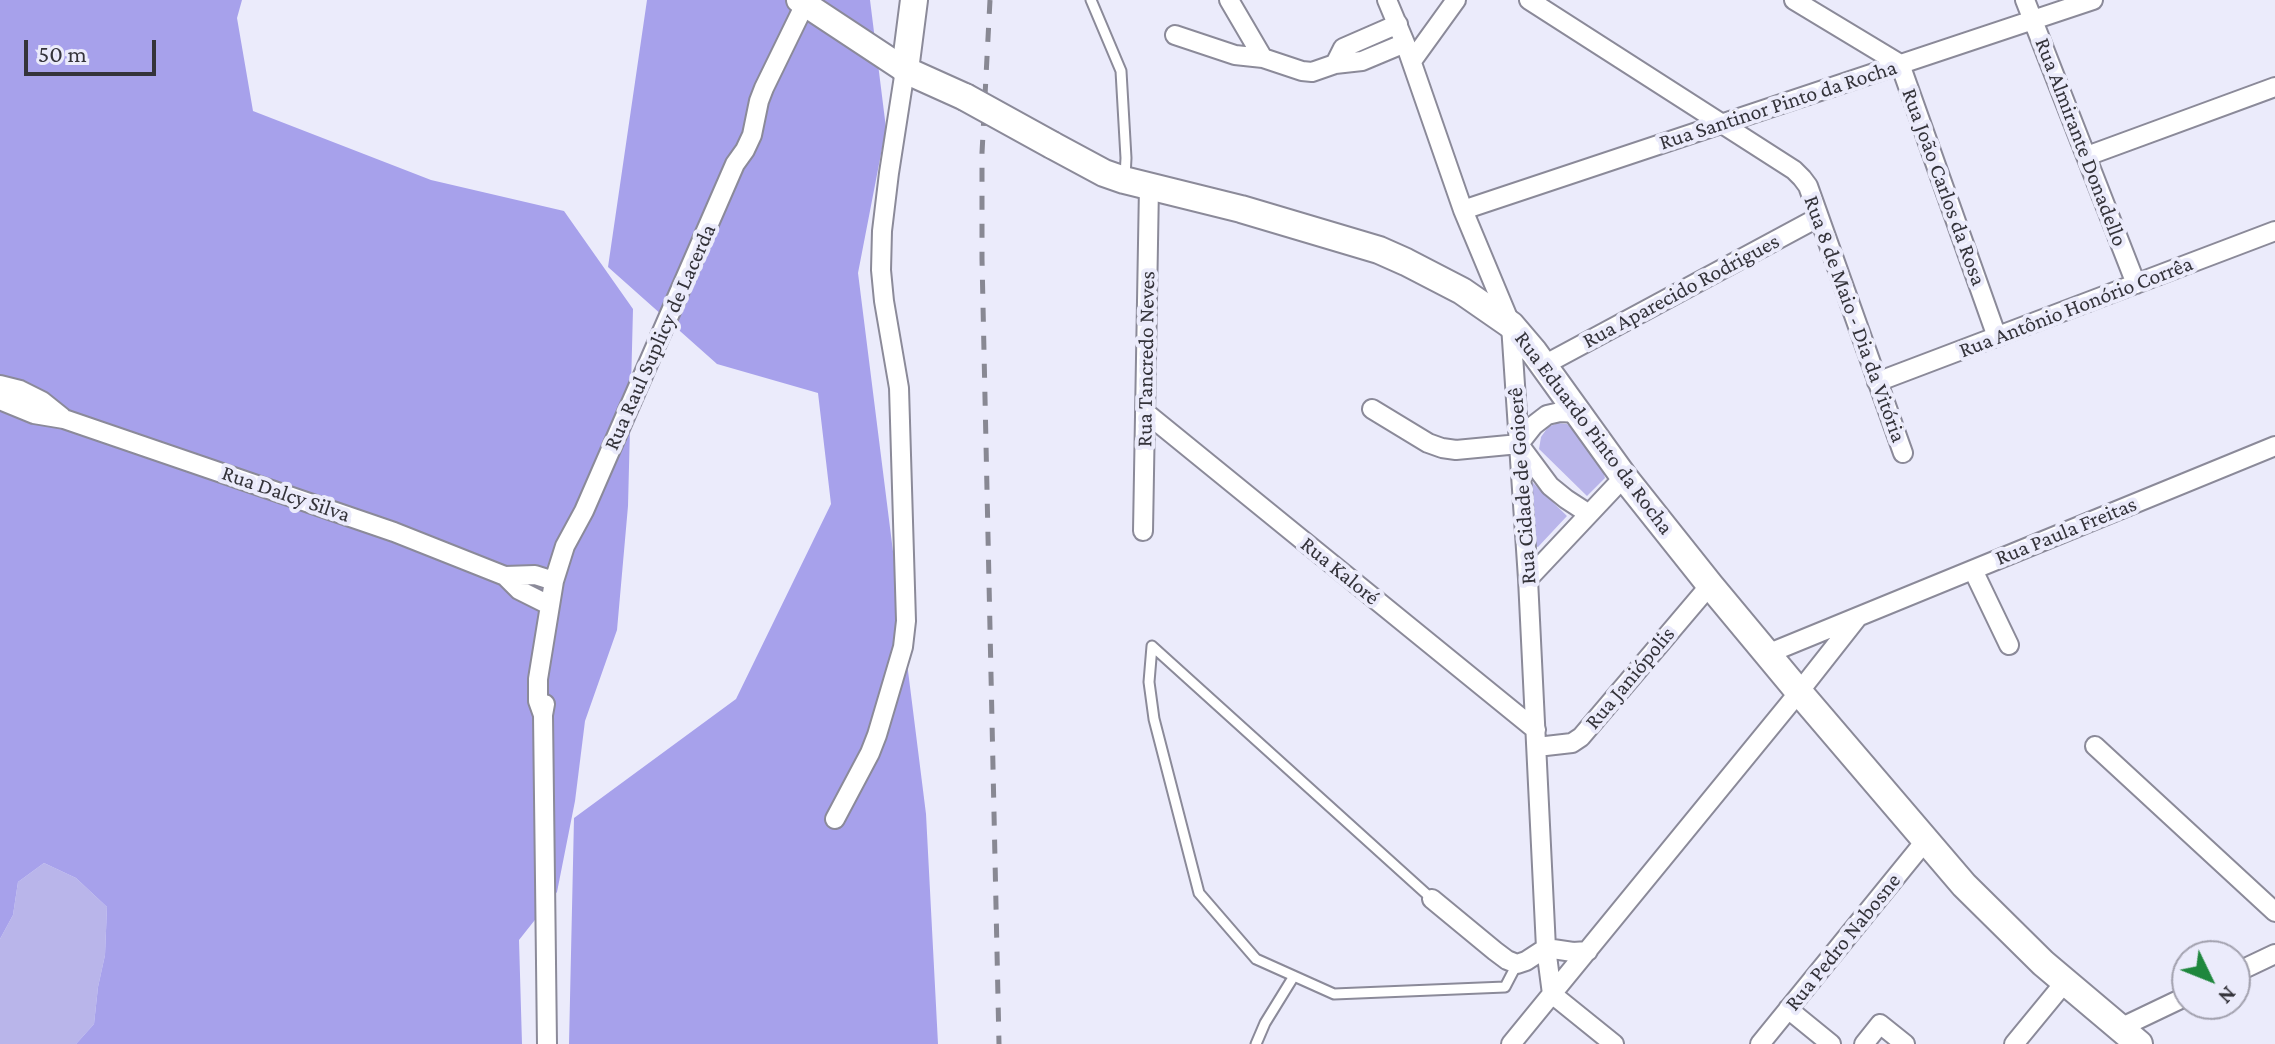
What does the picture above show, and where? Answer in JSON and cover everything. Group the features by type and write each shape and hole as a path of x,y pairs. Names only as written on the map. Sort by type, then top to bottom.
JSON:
{"main road":[{"path":"905,70 914,0"},
{"name":"Rua Eduardo Pinto da Rocha","path":"905,70 965,97 1104,173 1379,250 1448,283 1511,325 1544,365 1624,477 1710,585 1926,840 1990,912 2065,982 2130,1036"}],"street":[{"path":"1229,0 1263,58"},
{"name":"Rua Cidade de Goioerê","path":"1387,0 1412,61 1463,210 1511,325 1528,579 1546,948 1552,994"},
{"path":"1412,61 1456,0"},
{"name":"Rua 8 de Maio - Dia da Vitória","path":"1529,0 1794,170 1808,186 1903,453"},
{"name":"Rua João Carlos da Rosa","path":"1794,0 1900,64 1997,337"},
{"name":"Rua Almirante Donadello","path":"2025,0 2136,284"},
{"name":"Rua Santinor Pinto da Rocha","path":"1463,210 2093,0"},
{"path":"802,2 905,70 887,188 881,270 899,388 906,621 903,647 877,735 835,819"},
{"name":"Rua Raul Suplicy de Lacerda","path":"547,1044 543,715 547,688 543,658 554,581 561,562 579,541 584,511 735,164 738,145 774,90 781,55 802,2"},
{"path":"1335,64 1343,48 1398,24"},
{"path":"1175,35 1235,55 1263,58 1312,72 1335,64 1362,61 1405,43"},
{"path":"2087,156 2275,87"},
{"name":"Rua Tancredo Neves","path":"1137,183 1145,412 1143,531"},
{"name":"Rua Aparecido Rodrigues","path":"1544,365 1819,217"},
{"name":"Rua Antônio Honório Corrêa","path":"1877,382 2275,231"},
{"name":"Rua Dalcy Silva","path":"0,385 20,390 42,401 64,419"},
{"name":"Rua Dalcy Silva","path":"0,400 34,414 64,419 330,508 505,576 535,575 554,581"},
{"path":"1372,409 1428,443 1456,450 1519,444 1534,425 1547,415 1578,413"},
{"name":"Rua Kaloré","path":"1145,412 1536,738"},
{"path":"1519,444 1550,486 1589,514"},
{"name":"Rua Paula Freitas","path":"1767,654 2275,446"},
{"path":"1528,579 1624,477"},
{"path":"1973,570 2009,645"},
{"name":"Rua Dalcy Silva","path":"505,576 519,590 549,605"},
{"name":"Rua Janiópolis","path":"1536,738 1572,743 1581,737 1710,585"},
{"name":"Rua Paula Freitas","path":"1511,1044 1858,617"},
{"path":"2095,746 2275,912"},
{"name":"Rua Pedro Nabosne","path":"1760,1044 1926,840"},
{"path":"1432,899 1495,951 1517,964 1546,948 1561,952 1588,951"},
{"path":"2251,965 2275,954"},
{"path":"2014,1044 2065,982"},
{"path":"1552,994 1614,1044"},
{"path":"2130,1036 2171,1007"},
{"path":"1788,1009 1831,1044"},
{"path":"1864,1044 1880,1024 1905,1044"}],"lane":[{"path":"1091,0 1121,71 1126,158 1137,183"},
{"path":"1432,899 1152,646 1149,682 1154,719 1199,893 1256,959 1334,994 1505,987 1517,964"},
{"path":"1256,1044 1294,976"}],"shaded area":[{"path":"0,0 242,0 237,18 253,111 431,180 564,211 633,309 628,506 617,630 585,721 575,801 557,892 519,940 522,1044 76,1044 94,1024 105,955 107,907 76,878 44,863 18,882 13,915 0,939"},
{"path":"647,0 870,0 886,128 858,273 926,814 938,1044 569,1044 574,818 736,699 831,504 818,393 717,364 608,267"},
{"path":"1567,424 1576,431 1600,458 1605,478 1587,496 1539,449 1541,437 1548,427"},
{"path":"1530,480 1567,516 1538,547 1532,545 1531,486 1527,481"},
{"path":"44,863 76,878 107,907 105,955 94,1024 76,1044 0,1044 0,939 13,915 18,882"}],"railway":[{"path":"990,0 982,153 982,259 999,1044"}]}
